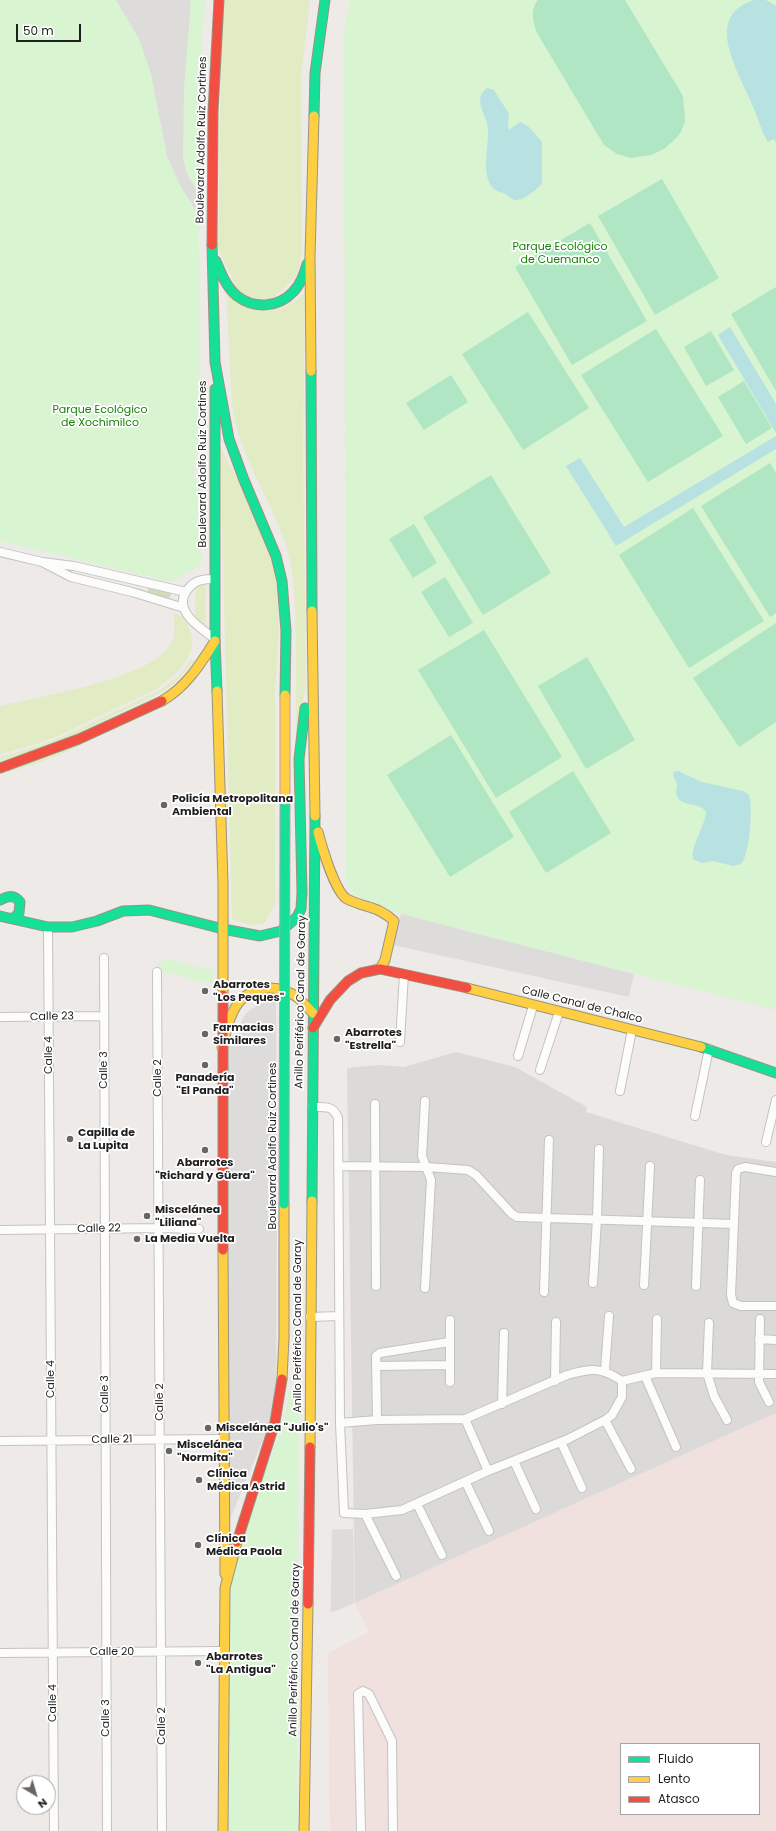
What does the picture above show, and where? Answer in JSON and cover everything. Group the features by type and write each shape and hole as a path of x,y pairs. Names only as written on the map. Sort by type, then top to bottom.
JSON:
{"main road":[{"name":"Boulevard Adolfo Ruiz Cortines","path":"219,0 213,112 212,253 216,463 215,640 223,876 223,929"},
{"path":"325,0 315,73 310,256 312,655 315,821 323,852 343,897 349,901 372,907 394,921 385,960 380,969"},
{"path":"212,253 224,282 235,294 244,301 254,305 266,306 277,303 299,284 310,256"},
{"name":"Boulevard Adolfo Ruiz Cortines","path":"214,362 229,439 244,480 276,556 282,581 286,631 284,1338 282,1383 275,1422 224,1588"},
{"path":"0,768 46,754 78,741 161,702 182,687 190,678 215,640"},
{"path":"0,916 48,927 72,927 97,922 123,911 149,910 254,936 268,936 282,930 295,920 300,909 302,892 299,759 312,655"},
{"name":"Anillo Periférico Canal de Garay","path":"304,1831 308,1622 315,821"},
{"path":"0,900 9,896 18,899 21,910 17,917 13,919"},
{"path":"223,929 223,1831"},
{"name":"Calle Canal de Chalco","path":"313,1028 330,1000 348,981 361,973 380,969 709,1049 776,1073"},
{"path":"222,1047 233,1012 241,1000 251,992 264,987 276,987 297,997 313,1013"}],"street":[{"path":"0,552 42,562 74,566 186,592"},
{"path":"42,562 71,577 132,592 184,608"},
{"path":"215,579 201,580 186,592 183,599 184,608 195,622 215,640"},
{"path":"132,592 135,580"},
{"name":"Calle 4","path":"48,927 54,1831"},
{"name":"Calle 3","path":"104,958 107,1831"},
{"name":"Calle 2","path":"157,972 162,1831"},
{"path":"400,1042 404,974"},
{"path":"518,1056 533,1006"},
{"path":"540,1070 559,1012"},
{"name":"Calle 23","path":"0,1017 104,1016"},
{"path":"620,1091 632,1030"},
{"path":"695,1116 709,1049"},
{"path":"766,1142 776,1100"},
{"path":"425,1102 422,1156 431,1180 425,1288"},
{"path":"375,1104 376,1286"},
{"path":"312,1107 331,1108 335,1111 338,1118 340,1423 344,1513 364,1514 402,1510 466,1483 488,1471 561,1442 605,1420 618,1407 622,1397 622,1381"},
{"path":"544,1292 549,1140"},
{"path":"593,1283 599,1149"},
{"path":"338,1166 427,1167 470,1171 512,1214 517,1217 648,1220 734,1224"},
{"path":"644,1285 650,1166"},
{"path":"776,1172 745,1168 738,1169 736,1173 731,1296 734,1303 741,1306 776,1306"},
{"path":"696,1286 700,1180"},
{"name":"Calle 22","path":"0,1230 105,1228 199,1229"},
{"path":"310,1317 339,1316"},
{"path":"605,1370 609,1316"},
{"path":"656,1373 657,1319"},
{"path":"760,1319 760,1374 762,1389 769,1402"},
{"path":"450,1320 450,1382"},
{"path":"555,1381 556,1322"},
{"path":"709,1323 707,1373 714,1396 727,1420"},
{"path":"502,1404 504,1333"},
{"path":"759,1339 776,1340"},
{"path":"377,1420 376,1356 380,1353 449,1342"},
{"path":"376,1366 450,1365"},
{"path":"340,1423 377,1420 465,1420 555,1381 583,1371 605,1370 622,1381 656,1373 776,1374"},
{"path":"645,1376 676,1447"},
{"path":"465,1420 488,1471"},
{"path":"605,1420 631,1469"},
{"name":"Calle 21","path":"0,1442 223,1439"},
{"path":"561,1442 582,1488"},
{"path":"514,1461 536,1508"},
{"path":"466,1483 489,1531"},
{"path":"418,1504 442,1555"},
{"path":"364,1514 396,1576"},
{"name":"Calle 20","path":"0,1653 223,1651"},
{"path":"361,1831 358,1694 363,1691 369,1694 392,1741 393,1831"}],"shaded area":[{"path":"116,0 191,0 184,89 183,158 187,174 199,195 199,215 181,187 167,156 151,74 139,39"},
{"path":"401,914 634,974 629,997 393,945"},
{"path":"276,998 276,1385 269,1425 228,1524 226,1049 246,1013 264,1001"},
{"path":"456,1052 515,1067 587,1107 586,1112 726,1155 776,1162 776,1413 355,1603 347,1068 379,1065 404,1067"},
{"path":"776,1413 776,1831 330,1831 328,1653 369,1632 355,1603"},
{"path":"332,1529 353,1529 355,1603 335,1612 330,1612"},
{"path":"353,1529 354,1603 335,1611 331,1611 332,1530"}],"green space":[{"name":"Parque Ecológico de Xochimilco","path":"0,0 205,0 199,81 198,158 201,449 195,455 194,480 201,484 201,565 171,582 0,541"},
{"path":"222,0 310,0 301,75 302,255 296,277 276,296 256,302 240,295 218,248"},
{"name":"Parque Ecológico de Cuemanco","path":"350,0 776,0 776,1010 401,914 356,896 347,886 344,34"},
{"path":"538,0 625,0 683,96 685,121 681,132 674,140 664,149 651,155 631,158 617,154 604,145 537,33 533,21 533,12 535,4"},
{"path":"662,179 719,278 655,315 598,216"},
{"path":"590,223 647,321 572,365 515,267"},
{"path":"776,287 776,391 731,314"},
{"path":"226,288 280,309 293,303 305,293 303,454 306,683 296,739 296,645 292,570 286,545 272,509 255,475 235,422 232,403"},
{"path":"528,312 589,408 523,450 462,354"},
{"path":"656,329 723,436 648,482 581,375"},
{"path":"711,331 734,370 706,386 684,347"},
{"path":"451,375 468,402 424,430 406,403"},
{"path":"744,381 772,428 746,444 718,397"},
{"path":"220,446 254,511 276,573 279,627 275,694 275,904 264,924 250,925 232,919"},
{"path":"770,463 776,473 776,613 770,617 701,506"},
{"path":"491,475 551,573 483,615 423,517"},
{"path":"693,508 764,621 689,668 619,555"},
{"path":"414,524 437,563 413,578 389,539"},
{"path":"445,577 473,623 449,637 421,592"},
{"path":"203,583 206,584 205,627 195,616 196,586"},
{"path":"150,587 168,592 171,594 170,597 167,599 148,593 148,588"},
{"path":"174,613 184,617 190,629 192,641 189,656 180,669 168,680 156,689 58,736 0,754 0,706 93,684 142,667 160,656 171,644 174,633"},
{"path":"776,623 776,722 739,747 693,678"},
{"path":"484,630 562,757 496,798 418,670"},
{"path":"587,657 635,740 586,769 538,686"},
{"path":"191,659 194,661 177,681 160,693 64,740 0,761 0,757 41,745 64,736 160,690 180,675"},
{"path":"451,735 514,837 450,877 387,775"},
{"path":"87,742 44,761 0,774 0,770"},
{"path":"573,771 611,833 546,873 509,812"},
{"path":"167,959 213,970 213,984 152,969"},
{"path":"299,1389 297,1831 226,1831 221,1584 284,1423 289,1390"}],"water":[{"path":"754,0 766,0 776,6 776,143 774,139 768,142 763,133 730,53 728,40 727,27 731,16 740,7"},
{"path":"487,88 494,90 509,114 509,130 520,122 529,127 542,142 542,184 530,194 519,200 515,200 495,190 489,181 487,174 486,159 488,130 480,103 480,98 482,93"},
{"path":"730,327 776,404 776,433 718,335"},
{"path":"776,436 776,449 616,546 566,466 580,458 624,527"},
{"path":"678,771 702,782 743,791 749,795 751,810 749,841 747,851 741,864 733,866 713,861 702,863 693,859 694,849 706,812 700,807 679,800 676,794 677,784 673,775 674,772"}],"traffic: fast":[{"path":"314,116 315,73 325,0"},
{"path":"212,245 215,362 229,439 244,480 276,556 282,581 286,631 285,695"},
{"path":"216,261 224,280 233,292 244,300 258,305 273,304 287,297 293,292 298,286 307,264"},
{"path":"311,371 312,611"},
{"path":"215,389 215,639 217,691"},
{"path":"223,929 260,936 281,931 297,917 301,909 302,892 299,759 305,708"},
{"path":"284,1204 285,800"},
{"path":"312,1201 315,816"},
{"path":"0,900 11,896 18,899 20,902 19,913 13,919"},
{"path":"0,916 48,927 72,927 97,921 123,911 149,910 223,929"},
{"path":"701,1047 776,1073"}],"traffic: slow":[{"path":"311,371 310,256 314,116"},
{"path":"312,611 315,816"},
{"path":"162,701 178,689 192,675 215,641"},
{"path":"217,691 223,884 223,995"},
{"path":"285,695 285,800"},
{"path":"318,832 334,879 342,895 353,902 376,909 394,921 385,960 380,969"},
{"path":"467,988 701,1047"},
{"path":"222,1047 231,1016 238,1003 245,996 253,992 262,989 280,989 298,998 313,1013"},
{"path":"310,1447 312,1201"},
{"path":"282,1379 284,1338 284,1204"},
{"path":"223,1250 225,1574"},
{"path":"223,1831 225,1588 237,1542"},
{"path":"304,1831 308,1604"}],"traffic: jam":[{"path":"212,245 213,112 219,0"},
{"path":"0,768 79,739 162,701"},
{"path":"313,1028 330,1000 348,981 361,973 380,969 467,988"},
{"path":"223,995 223,1250"},
{"path":"237,1542 275,1422 282,1379"},
{"path":"308,1604 310,1447"}],"place":[{"name":"Policía Metropolitana Ambiental","path":"164,805"},
{"name":"Abarrotes \"Los Peques\"","path":"205,991"},
{"name":"Farmacias Similares","path":"205,1034"},
{"name":"Abarrotes \"Estrella\"","path":"337,1039"},
{"name":"Panadería \"El Panda\"","path":"205,1065"},
{"name":"Capilla de La Lupita","path":"70,1139"},
{"name":"Abarrotes \"Richard y Güera\"","path":"205,1150"},
{"name":"Miscelánea \"Liliana\"","path":"147,1216"},
{"name":"La Media Vuelta","path":"137,1239"},
{"name":"Miscelánea \"Julio's\"","path":"208,1428"},
{"name":"Miscelánea \"Normita\"","path":"169,1451"},
{"name":"Clínica Médica Astrid","path":"199,1480"},
{"name":"Clínica Médica Paola","path":"198,1545"},
{"name":"Abarrotes \"La Antigua\"","path":"198,1663"}]}
